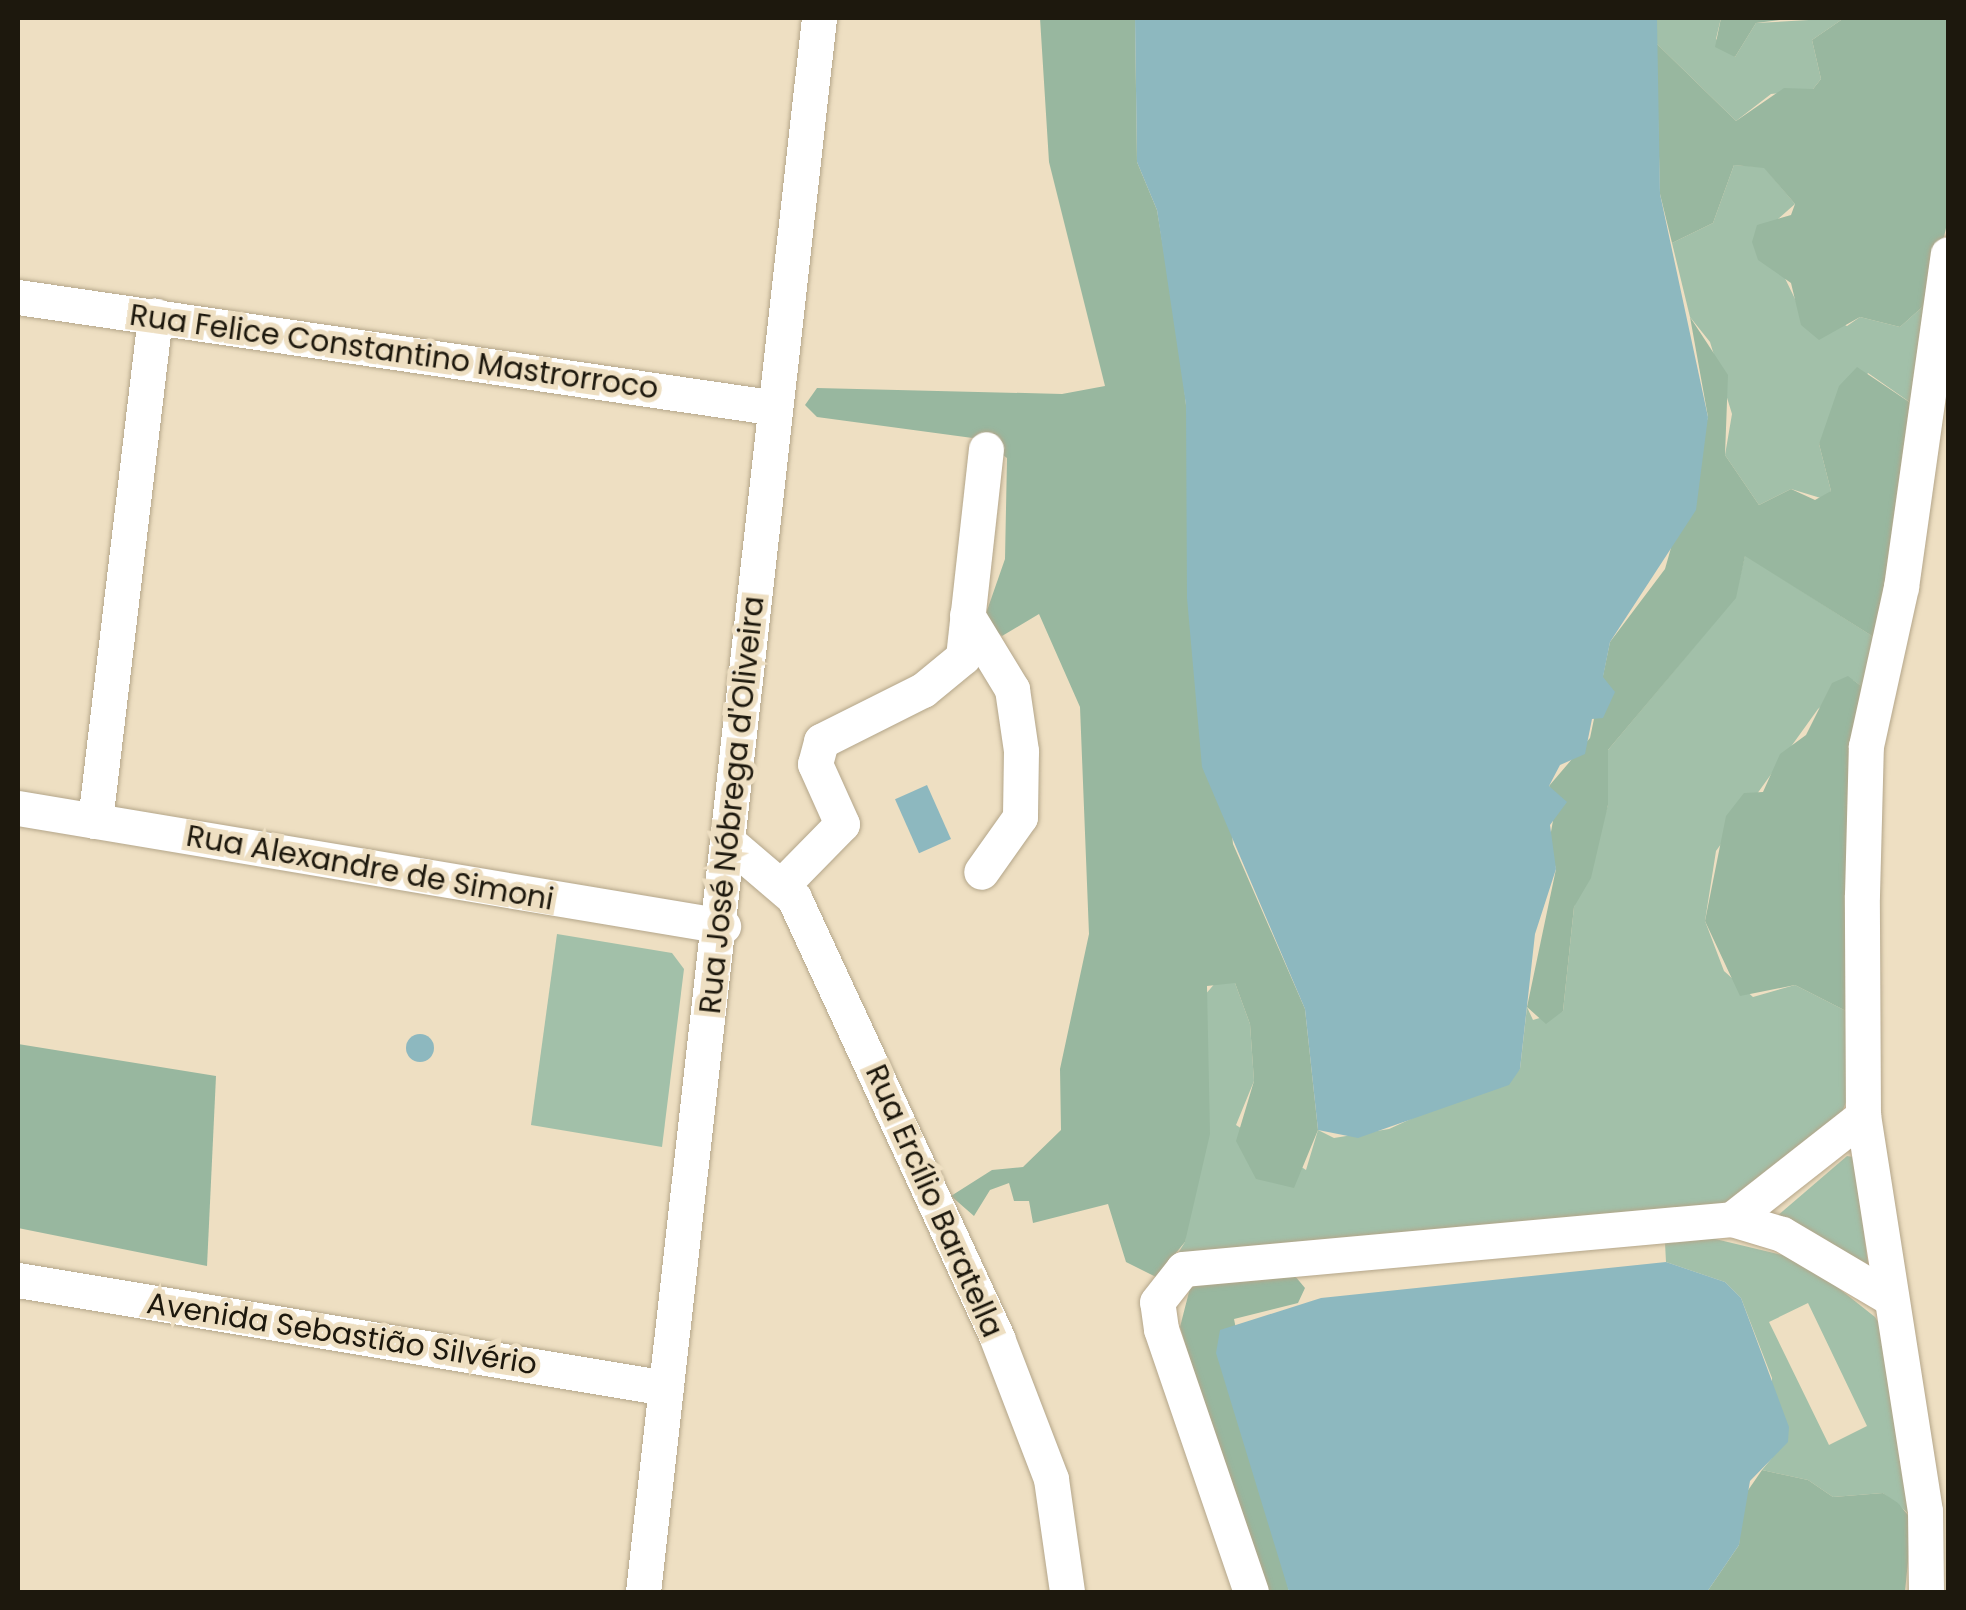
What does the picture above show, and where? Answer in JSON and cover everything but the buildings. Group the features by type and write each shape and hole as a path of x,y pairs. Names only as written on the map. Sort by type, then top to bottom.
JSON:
{"street":[{"name":"Rua José Nóbrega d'Oliveira","path":"643,1592 732,845 770,407 820,18"},
{"path":"1926,1592 1926,1511 1887,1296 1863,1116 1866,746 1901,587 1948,254"},
{"name":"Rua Felice Constantino Mastrorroco","path":"18,297 770,407"},
{"path":"95,821 154,316"},
{"path":"782,884 842,824 816,764 820,742 956,669 967,614 986,449"},
{"path":"967,614 1012,688 1021,751 1020,816 981,872"},
{"name":"Rua Alexandre de Simoni","path":"18,808 722,926"},
{"name":"Rua Ercílio Baratella","path":"732,845 782,884 828,964 1033,1426 1059,1514 1067,1592"},
{"path":"1732,1220 1863,1116"},
{"path":"1251,1592 1161,1329 1156,1302 1170,1278 1210,1262 1732,1220 1782,1234 1887,1296"},
{"name":"Avenida Sebastião Silvério","path":"18,1280 666,1388"}],"green space":[{"path":"1040,18 1135,18 1137,162 1157,210 1180,349 1233,844 1305,1009 1318,1130 1294,1188 1256,1179 1236,1141 1254,1081 1250,1024 1235,983 1207,986 1210,1134 1185,1242 1156,1277 1126,1262 1108,1204 1033,1223 1029,1201 1014,1201 1009,1183 990,1190 974,1216 951,1196 992,1170 1023,1167 1061,1130 1060,1069 1089,934 1080,707 1039,614 1002,636 983,622 1005,559 1007,458 980,439 817,417 805,405 817,388 1062,394 1105,386 1049,162"},
{"path":"1657,18 1721,18 1716,39 1735,57 1756,23 1844,18 1812,40 1821,79 1813,89 1771,94 1736,121 1656,43"},
{"path":"1721,18 1795,18 1756,23 1735,57 1715,47"},
{"path":"1844,18 1948,18 1948,219 1930,300 1900,327 1860,317 1819,340 1801,325 1791,283 1758,260 1752,242 1757,225 1791,215 1795,204 1764,168 1734,165 1713,223 1672,243 1660,194 1656,43 1736,121 1784,88 1813,89 1821,79 1812,40"},
{"path":"1734,165 1764,167 1795,204 1777,220 1780,268 1796,301 1847,326 1860,317 1900,327 1930,300 1921,410 1868,373 1819,444 1831,491 1824,499 1791,489 1759,505 1725,455 1732,414 1710,342 1690,317 1672,243 1713,223"},
{"path":"1690,317 1728,375 1725,455 1759,505 1791,489 1815,500 1831,491 1819,444 1839,386 1857,367 1921,410 1880,641 1745,556 1736,598 1608,750 1608,805 1591,878 1574,907 1563,1011 1546,1024 1527,1007 1556,869 1549,843 1557,798 1549,786 1590,738 1610,642 1665,569 1708,417"},
{"path":"1745,555 1880,641 1865,689 1853,680 1818,709 1716,851 1705,921 1724,971 1753,997 1795,985 1852,1014 1850,1092 1835,1130 1746,1204 1175,1258 1185,1242 1204,996 1217,981 1235,983 1250,1024 1254,1081 1236,1125 1306,1170 1318,1130 1334,1138 1389,1129 1520,1069 1527,1007 1533,1020 1563,1011 1574,907 1608,805 1608,750 1735,598"},
{"path":"1848,676 1865,689 1852,1014 1795,985 1740,996 1705,921 1726,816 1744,793 1763,792 1780,754 1806,735 1832,683"},
{"path":"557,934 672,953 684,969 662,1147 531,1125"},
{"path":"18,1044 216,1076 207,1266 18,1228"},
{"path":"1847,1156 1854,1157 1868,1264 1776,1217"},
{"path":"1707,1237 1803,1260 1875,1317 1888,1338 1908,1513 1883,1493 1833,1497 1808,1480 1762,1470 1772,1458 1772,1378 1741,1298 1725,1282 1666,1262 1665,1243","holes":["1808,1303 1867,1426 1829,1445 1769,1322"]},
{"path":"1212,1276 1295,1276 1305,1288 1298,1303 1234,1319 1289,1592 1261,1592 1180,1327 1190,1288"},
{"path":"1762,1470 1808,1480 1833,1497 1883,1493 1898,1503 1912,1520 1905,1592 1707,1592 1739,1545 1742,1499"}],"water":[{"path":"1135,18 1657,18 1660,194 1708,417 1696,510 1610,642 1603,677 1615,692 1603,718 1592,719 1585,754 1560,765 1549,786 1567,802 1550,825 1556,869 1535,934 1520,1069 1509,1085 1358,1138 1318,1130 1305,1009 1202,767 1187,598 1186,405 1157,210 1137,162"},
{"path":"927,785 951,839 919,853 895,799"},
{"path":"420,1034 430,1038 434,1048 430,1058 420,1062 410,1058 406,1048 410,1038"},
{"path":"1666,1262 1725,1282 1741,1298 1789,1427 1788,1442 1750,1481 1739,1545 1707,1592 1289,1592 1216,1353 1220,1330 1321,1298"}]}
